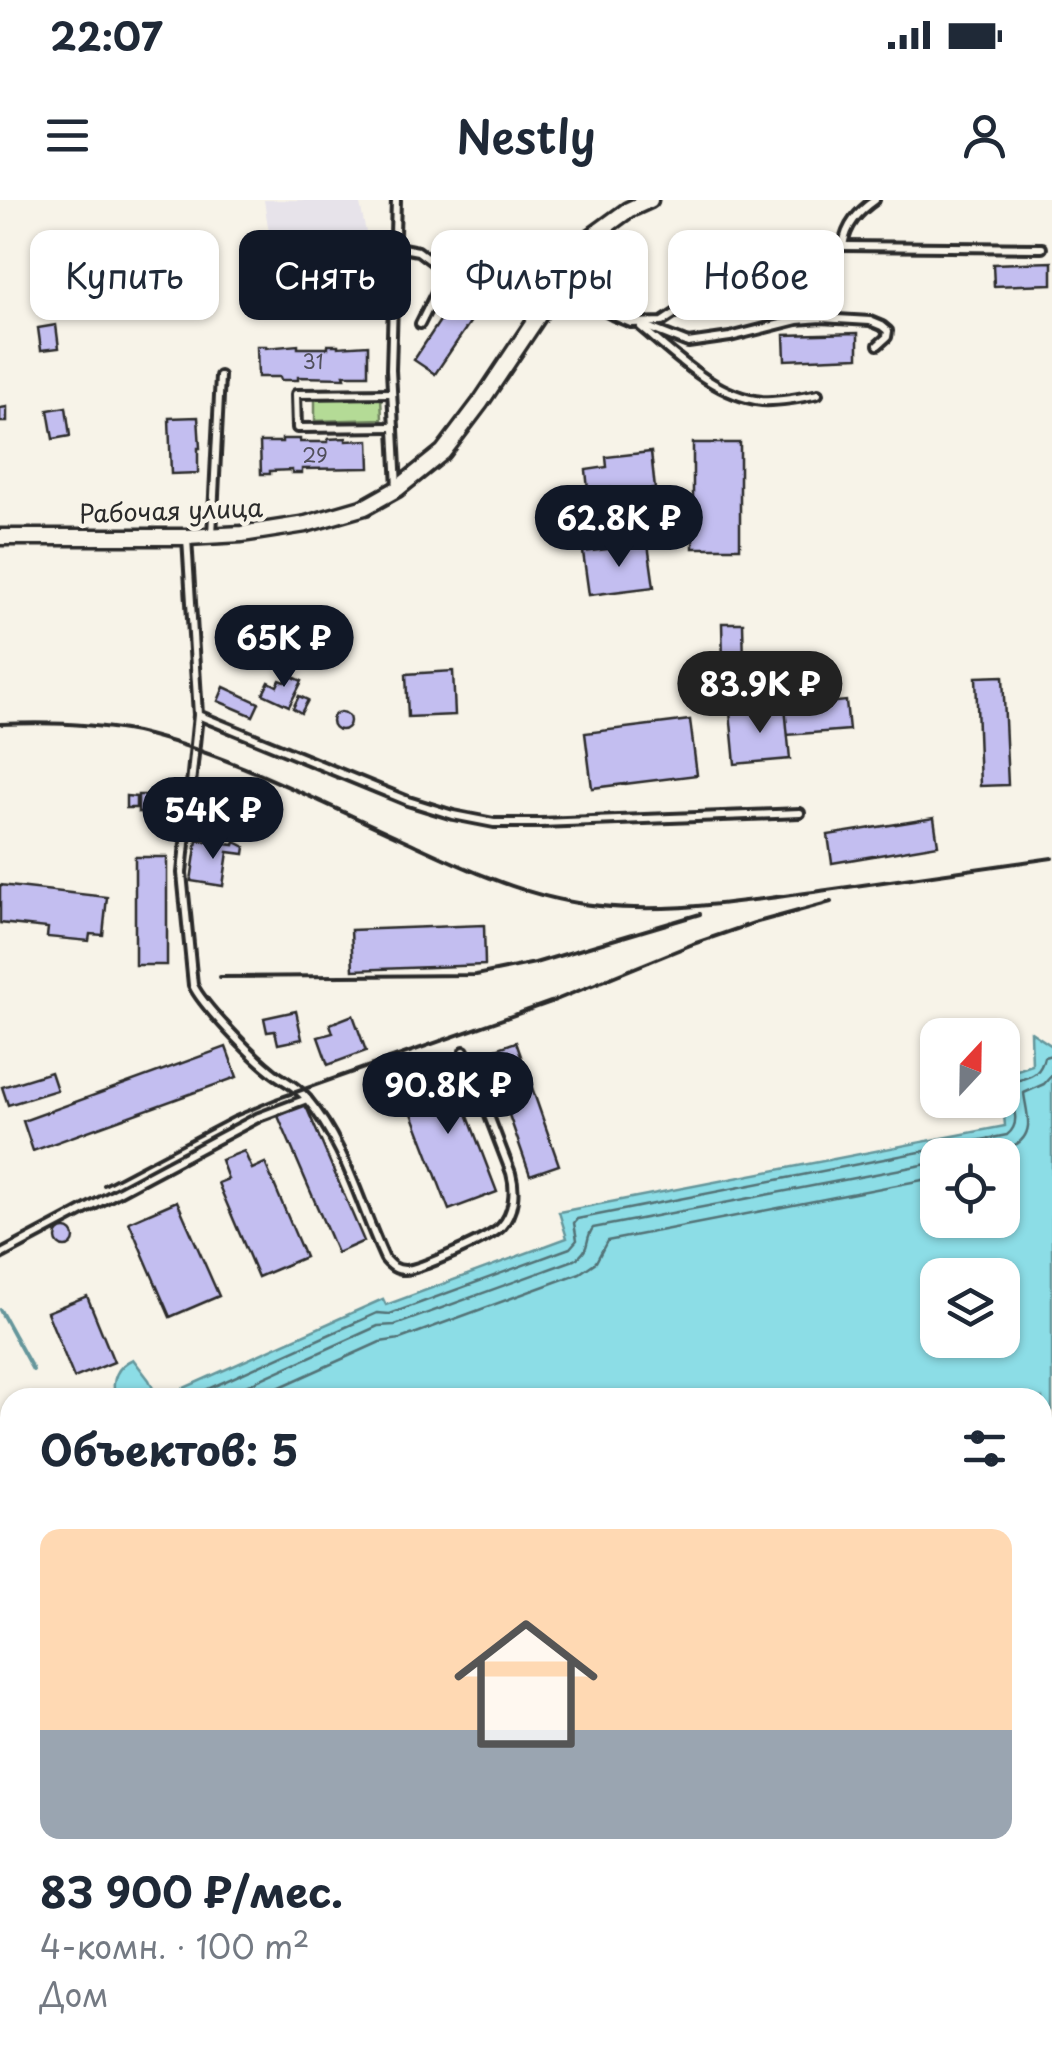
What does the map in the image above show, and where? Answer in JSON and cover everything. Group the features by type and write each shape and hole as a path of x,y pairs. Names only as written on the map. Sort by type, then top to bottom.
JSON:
{"street":[{"name":"Рабочая улица","path":"602,230 628,210 650,200"},
{"name":"Рабочая улица","path":"0,537 242,534 306,524 366,508 397,490 443,452 536,320"}],"lane":[{"path":"396,200 396,230"},
{"path":"844,241 852,221 875,200"},
{"path":"844,246 1042,248"},
{"path":"411,250 446,272 420,324"},
{"path":"636,323 668,318"},
{"path":"393,320 391,370 397,490"},
{"path":"627,320 688,343 797,320 859,320 876,323 888,331 878,345"},
{"path":"636,323 706,378 738,394 766,401 818,394"},
{"path":"212,535 220,376"},
{"path":"392,393 296,394 297,428 394,427"},
{"path":"187,537 198,715 182,873 193,985 201,999 269,1070 292,1083 325,1122 384,1260 392,1267 414,1269 494,1233 508,1218 514,1184 464,1051"},
{"path":"198,715 408,801 494,822 800,812"},
{"path":"0,1255 259,1118 307,1099"}],"shaded area":[{"path":"264,200 359,200 366,230 268,230"}],"green space":[{"path":"381,397 382,419 315,421 315,399"}],"water":[{"path":"1031,1032 1052,1046 1052,1388 184,1388 383,1299 386,1305 567,1238 559,1212 920,1142 920,1238 1020,1238 1020,1138 943,1138 1005,1126 1004,1118 1020,1118 1020,1069 1032,1065"},
{"path":"133,1359 153,1388 114,1388 116,1374"}],"building":[{"path":"1052,262 1052,284 994,286 993,264"},
{"path":"440,320 472,320 435,374 414,360"},
{"path":"56,325 59,348 41,350 38,328"},
{"path":"858,333 858,357 785,360 784,335"},
{"path":"368,345 368,375 298,380 258,377 257,346"},
{"path":"7,407 7,422 0,422 0,408"},
{"path":"66,407 70,436 53,439 48,410"},
{"path":"198,417 198,473 171,474 169,418"},
{"path":"346,438 369,440 370,468 261,474 260,442 328,442"},
{"path":"693,443 740,443 740,548 693,548"},
{"path":"651,452 655,489 610,494 610,488 588,490 586,470 607,467 606,457"},
{"path":"648,544 654,587 589,595 583,552"},
{"path":"722,623 743,623 744,663 723,663"},
{"path":"453,671 455,715 408,717 406,674"},
{"path":"289,675 302,681 289,706 263,694 269,682 277,686"},
{"path":"1003,676 1008,785 980,786 976,677"},
{"path":"224,687 259,703 253,716 218,701"},
{"path":"299,696 308,700 301,713 293,708"},
{"path":"846,701 849,730 787,735 785,707"},
{"path":"785,707 790,759 735,764 730,712"},
{"path":"341,712 348,714 348,728 341,730 334,728 332,721 334,714"},
{"path":"690,720 697,775 592,788 585,733"},
{"path":"217,787 262,792 258,822 214,817"},
{"path":"138,795 165,795 164,813 138,812"},
{"path":"126,796 136,797 136,808 126,808"},
{"path":"173,799 179,799 179,815 173,815"},
{"path":"934,818 938,845 832,863 828,835"},
{"path":"197,840 234,845 235,842 245,847 244,854 228,852 223,886 191,881"},
{"path":"135,857 167,857 167,965 135,965"},
{"path":"0,885 107,897 103,935 90,934 89,941 47,937 48,928 0,923"},
{"path":"484,925 485,965 353,970 351,930"},
{"path":"296,1011 302,1039 278,1044 275,1031 267,1032 264,1018"},
{"path":"353,1015 366,1051 328,1065 318,1037 333,1033 330,1024"},
{"path":"516,1042 559,1165 530,1175 487,1052"},
{"path":"226,1047 237,1077 33,1151 23,1121"},
{"path":"448,1064 497,1192 449,1210 400,1082"},
{"path":"51,1072 57,1090 8,1105 2,1087"},
{"path":"305,1104 364,1241 337,1253 278,1116"},
{"path":"244,1151 252,1169 265,1163 305,1257 258,1277 218,1183 228,1179 221,1160"},
{"path":"177,1201 219,1296 170,1317 129,1222"},
{"path":"65,1229 72,1231 72,1245 65,1247 58,1245 56,1238 58,1231"},
{"path":"87,1296 114,1362 74,1378 47,1312"}],"waterway":[{"path":"0,1310 33,1370"}],"railway":[{"path":"0,724 102,727 171,741 271,779 497,881 590,905 657,908 727,903 1052,858"},
{"path":"104,1185 233,1117 276,1099 551,1002 693,944 831,902"},
{"path":"220,977 476,975 535,963 700,914"}]}
